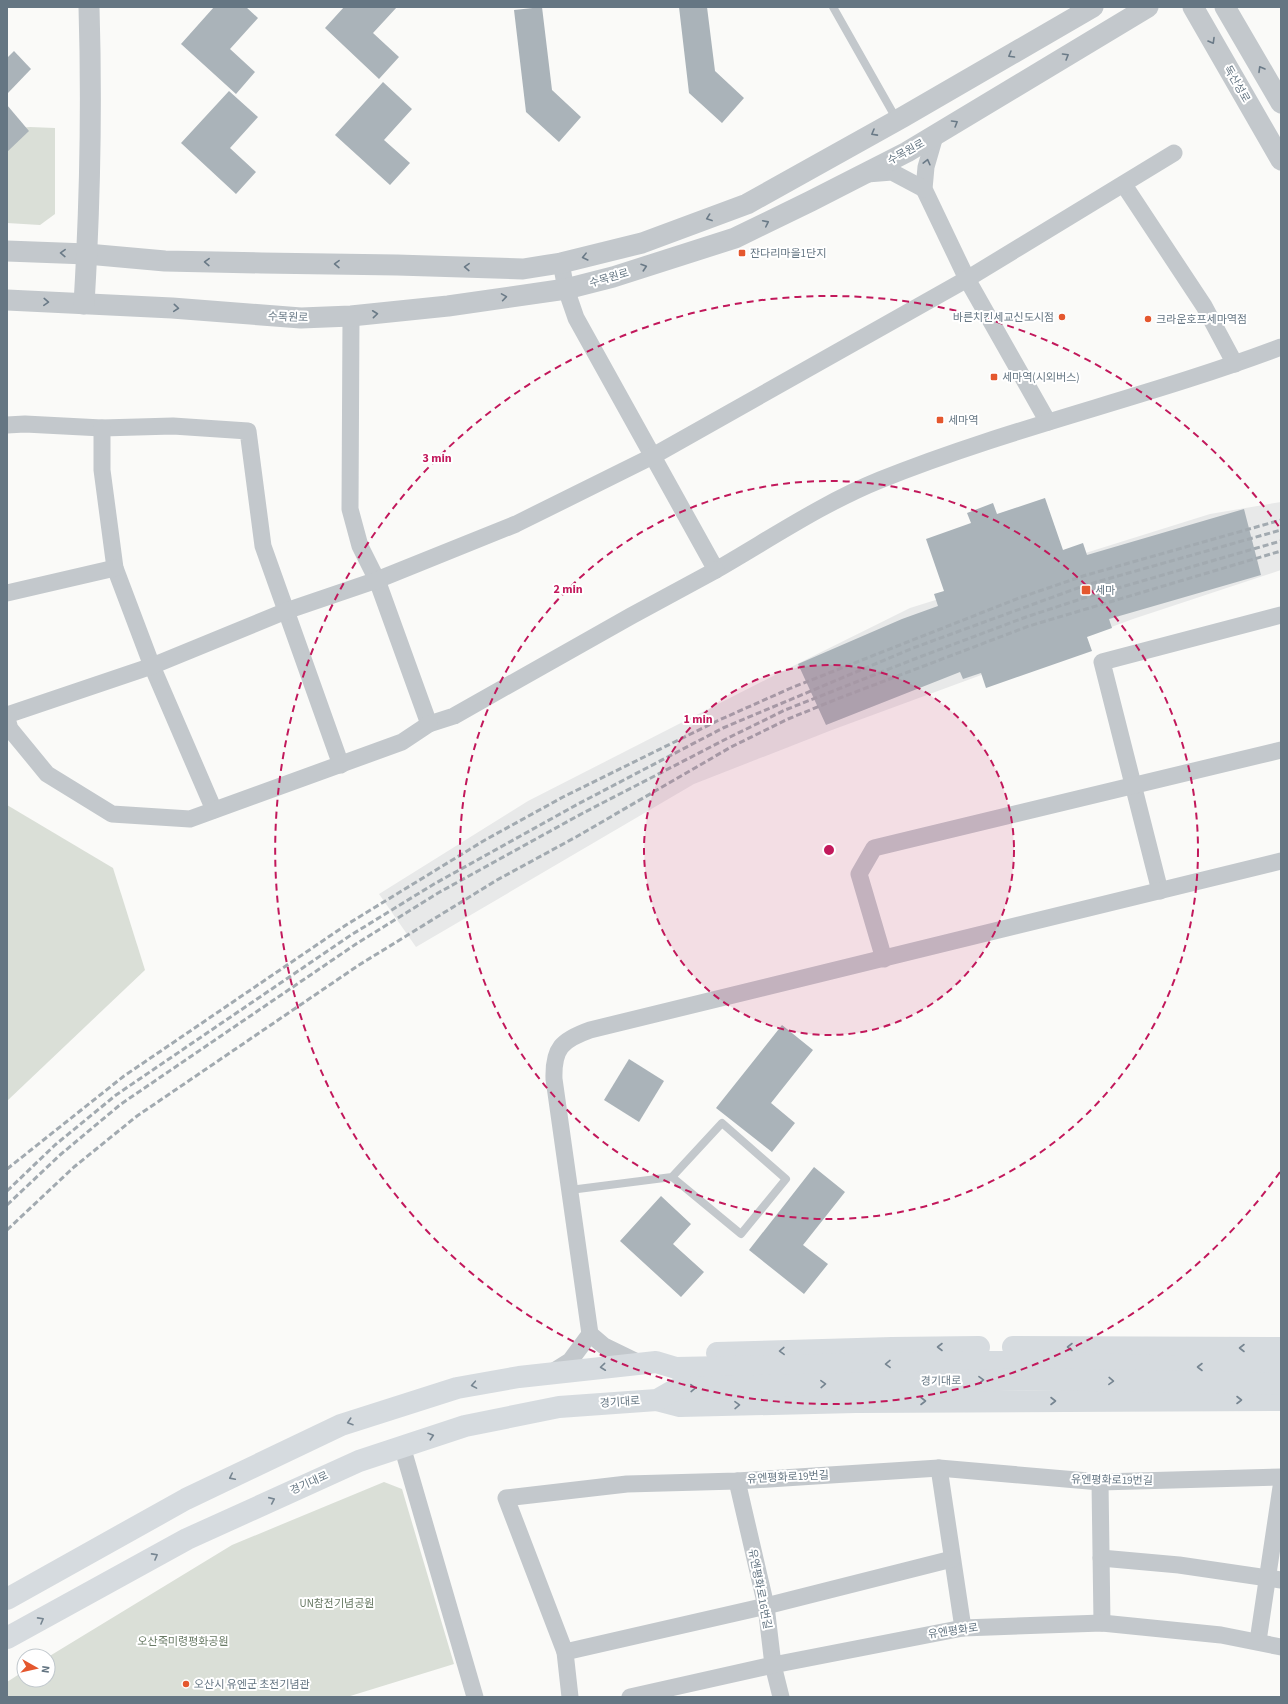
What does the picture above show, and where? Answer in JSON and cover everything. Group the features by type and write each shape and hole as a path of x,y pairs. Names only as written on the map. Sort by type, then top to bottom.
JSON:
{"main road":[{"path":"649,1363 676,1354 892,1348 1281,1348"},
{"name":"경기대로","path":"7,1599 186,1499 341,1425 457,1388 550,1373 649,1363 676,1368 964,1362 1041,1362 1177,1367 1281,1367"},
{"name":"경기대로","path":"7,1638 187,1539 359,1461 465,1426 560,1407 657,1400 678,1388 1038,1379 1281,1384"},
{"path":"657,1400 680,1406 856,1402 1281,1400"}],"street":[{"path":"84,304 87,254 91,78 89,7"},
{"path":"7,251 87,254 165,261 523,269 561,263 642,243 747,204 897,120 1093,7"},
{"name":"수목원로","path":"7,300 172,308 301,318 351,316 448,306 566,289 613,277 735,238 907,152 1148,7"},
{"name":"독산성로","path":"1193,7 1281,160"},
{"path":"1225,7 1281,103"},
{"path":"935,136 926,167 924,189 967,279 1048,422"},
{"path":"7,715 152,666 286,611 377,580 516,524 653,456 967,279 1124,185 1174,153"},
{"path":"863,174 892,172 924,189"},
{"path":"1124,185 1204,306 1235,364"},
{"path":"561,263 566,289 576,318 716,570"},
{"path":"351,316 350,509 360,546 377,580 429,724"},
{"path":"7,719 10,729 47,774 112,814 190,819 402,742 429,724 454,716 716,570 845,495 918,465 1048,422 1079,414 1235,364 1281,347"},
{"path":"7,425 25,424 102,428 173,426 248,431 263,546 341,765"},
{"path":"102,428 102,470 115,568 152,666 214,810"},
{"path":"7,593 115,568"},
{"path":"1160,891 1102,662 1281,616"},
{"path":"884,959 859,874 874,848 1281,750"},
{"path":"649,1363 604,1346 590,1334 554,1066 560,1046 573,1036 590,1030 1281,861"},
{"path":"550,1373 570,1361 590,1334"},
{"path":"402,1446 475,1697"},
{"path":"939,1468 963,1628"},
{"name":"유엔평화로19번길","path":"570,1697 565,1652 506,1498 627,1484 737,1480 939,1468 1100,1482 1281,1477"},
{"name":"유엔평화로16번길","path":"737,1480 766,1606 772,1665 781,1697"},
{"path":"1100,1482 1102,1623"},
{"path":"1258,1641 1274,1579 1281,1487"},
{"path":"1101,1558 1179,1565 1274,1579"},
{"path":"565,1652 766,1606 952,1559"},
{"name":"유엔평화로","path":"630,1697 772,1665 963,1628 1102,1623 1173,1629 1258,1641 1281,1647"}],"lane":[{"path":"834,7 897,120"},
{"path":"570,1190 672,1177 722,1123 786,1179 741,1234 672,1177"}],"shaded area":[{"path":"1281,502 1281,570 1133,619 832,730 694,784 416,947 379,894 528,801 910,608 1210,514"}],"green space":[{"path":"30,127 55,128 55,214 40,225 7,223 7,129"},
{"path":"7,805 113,868 145,970 7,1101"},
{"name":"UN참전기념공원","path":"384,1482 402,1489 454,1664 347,1697 7,1697 7,1682 16,1676 16,1688 56,1688 56,1652 232,1545"}],"building":[{"path":"214,7 246,7 258,18 230,49 255,72 236,94 181,44"},
{"path":"344,7 397,7 373,33 399,57 379,79 325,28"},
{"path":"542,7 552,90 581,117 559,142 526,112 514,10"},
{"path":"679,7 707,7 715,71 744,98 722,123 689,93"},
{"path":"14,51 31,69 7,94 7,58"},
{"path":"383,82 412,109 384,140 410,163 390,185 335,135"},
{"path":"229,91 258,117 230,148 256,172 236,194 181,143"},
{"path":"7,105 29,131 7,152"},
{"path":"1045,498 1063,550 1083,543 1087,555 1244,509 1261,575 1109,619 1112,628 1087,637 1092,651 986,688 981,673 963,679 960,672 826,725 798,664 902,619 938,606 934,594 944,591 926,539 971,523 967,513 993,503 997,514"},
{"path":"782,1025 813,1050 771,1103 795,1123 772,1152 716,1108"},
{"path":"629,1059 664,1081 639,1122 604,1100"},
{"path":"814,1167 845,1192 803,1245 828,1264 804,1294 749,1250"},
{"path":"661,1196 691,1224 673,1244 704,1272 681,1297 620,1241"}],"railway":[{"path":"7,1169 124,1076 346,925 485,840 563,797 717,721 791,688 1019,598 1083,576 1281,520"},
{"path":"7,1191 55,1145 116,1095 351,935 434,884 578,804 723,728 913,648 1086,585 1281,530"},
{"path":"7,1205 60,1155 121,1104 356,944 438,893 583,813 785,710 917,658 1026,617 1090,596 1281,541"},
{"path":"7,1230 74,1167 137,1116 359,965 497,880 576,837 731,747 788,719 837,699 1029,626 1281,551"}],"place":[{"name":"잔다리마을1단지","path":"742,253"},
{"name":"바른치킨세교신도시점","path":"1062,317"},
{"name":"크라운호프세마역점","path":"1148,319"},
{"name":"세마역(시외버스)","path":"994,377"},
{"name":"세마역","path":"940,420"},
{"name":"세마","path":"1086,590"},
{"name":"오산시 유엔군 초전기념관","path":"186,1684"}],"park label":[{"name":"오산죽미령평화공원","path":"183,1641"}]}
